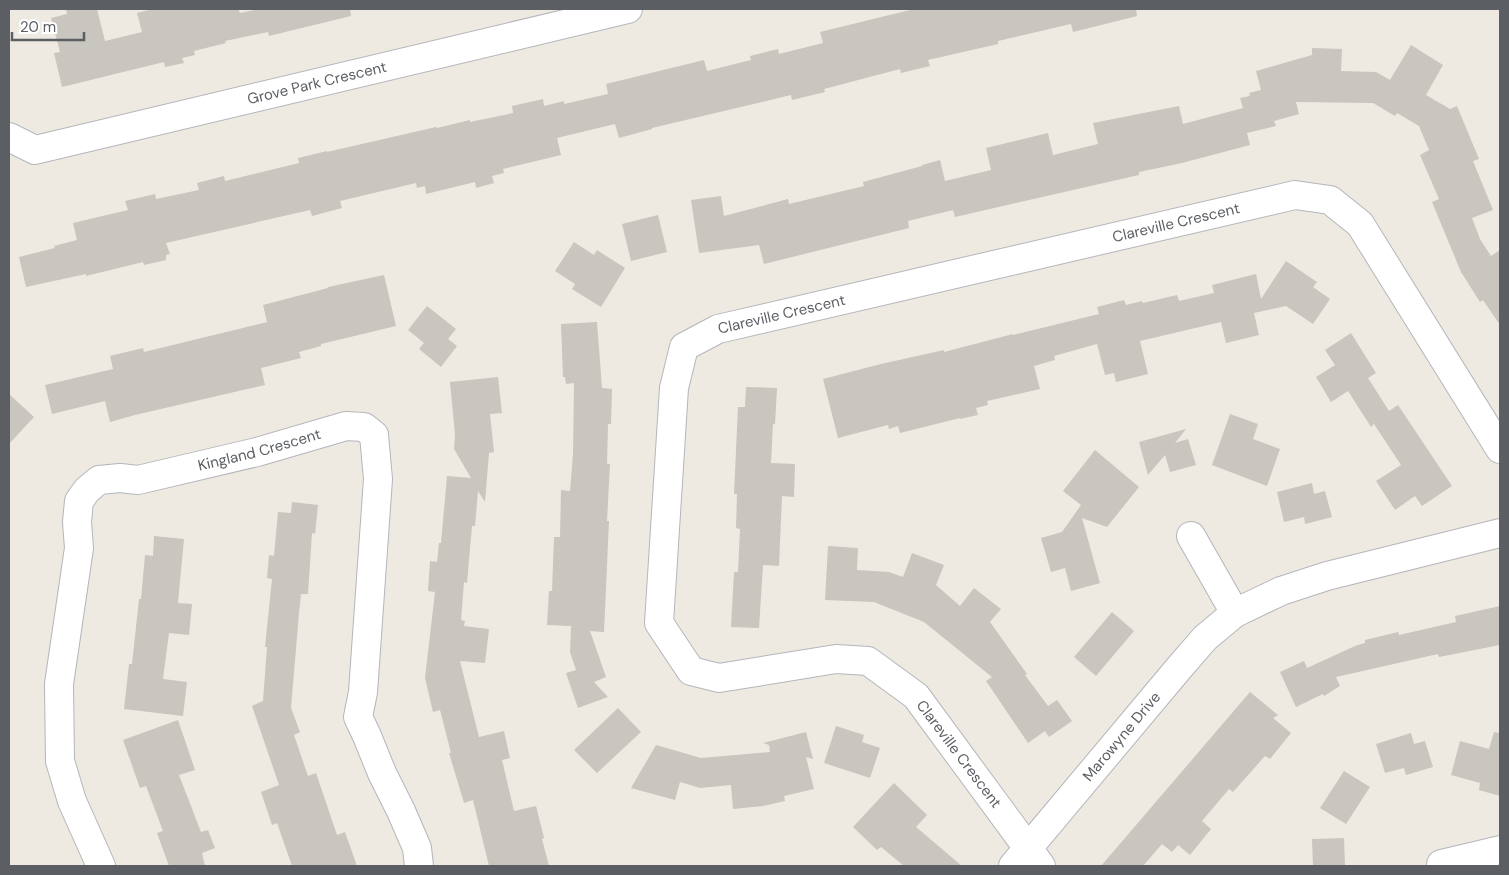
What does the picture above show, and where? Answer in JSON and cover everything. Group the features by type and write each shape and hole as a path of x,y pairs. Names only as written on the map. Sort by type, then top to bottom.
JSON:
{"street":[{"name":"Grove Park Crescent","path":"9,137 35,150 628,9"},
{"name":"Clareville Crescent","path":"1027,860 916,696 868,661 836,659 719,678 691,671 659,623 674,388 684,347 718,329 1295,195 1330,200 1360,224 1500,449"},
{"name":"Kingland Crescent","path":"102,866 72,801 60,761 58,684 79,548 77,522 79,501 87,490 99,480 120,478 138,480 257,452 346,426 364,427 374,435 378,478 363,692 358,717 417,848 419,866"},
{"name":"Marowyne Drive","path":"1027,860 1205,638 1235,613 1281,591 1327,576 1500,534"},
{"path":"1191,536 1235,613"},
{"path":"1441,864 1500,850"}],"building":[{"path":"66,9 97,9 105,41 142,32 137,13 153,9 238,9 240,13 259,9 350,9 351,16 269,36 268,32 225,41 226,43 194,51 195,55 182,58 184,63 165,67 164,62 62,87 54,53 60,52 51,18 67,14"},
{"path":"914,9 1136,9 1137,16 1073,32 1071,24 998,41 998,44 928,60 930,66 901,73 900,69 824,89 825,92 792,100 791,95 652,128 619,138 615,124 557,138 561,155 503,169 504,173 492,176 494,183 476,188 475,182 426,194 425,186 417,188 416,183 340,201 342,208 312,216 310,210 166,243 170,254 166,255 166,260 144,265 143,262 86,276 86,274 26,287 19,257 77,240 73,223 128,210 125,201 155,194 156,199 199,190 197,183 224,176 225,181 299,163 298,158 327,151 470,120 470,122 513,113 512,106 543,99 544,106 564,101 564,104 608,94 606,84 704,60 707,71 751,60 750,56 778,49 779,54 823,43 820,32"},
{"path":"1411,45 1443,65 1426,95 1450,109 1457,106 1479,159 1473,161 1493,210 1472,218 1480,239 1491,256 1500,250 1500,325 1483,300 1480,302 1461,272 1432,202 1439,199 1420,155 1429,150 1419,126 1397,113 1395,116 1373,103 1296,102 1299,114 1274,121 1276,126 1247,133 1250,145 1139,172 1139,175 955,217 953,210 908,221 909,228 764,264 759,245 699,253 691,200 721,196 724,216 788,199 789,204 864,186 863,182 940,160 945,181 991,170 986,148 1048,133 1053,155 1098,144 1093,123 1179,106 1183,124 1243,108 1240,98 1250,96 1249,93 1261,90 1256,71 1312,55 1312,48 1342,49 1341,71 1376,72 1390,80"},
{"path":"658,215 667,252 631,261 622,224"},
{"path":"574,242 594,255 597,250 625,268 601,307 572,289 575,284 555,271"},
{"path":"1286,261 1317,282 1313,287 1330,299 1313,324 1286,306 1254,313 1259,335 1226,343 1221,322 1140,341 1148,374 1116,382 1114,373 1105,375 1097,344 1054,356 1055,360 1034,366 1040,389 987,401 988,405 976,408 978,415 900,433 898,426 889,429 888,425 838,438 823,379 1099,314 1097,307 1124,300 1126,305 1177,295 1179,301 1214,293 1212,285 1256,274 1261,299"},
{"path":"384,275 396,326 321,344 321,346 299,352 301,358 261,368 265,385 110,422 105,401 52,414 45,385 113,369 110,356 143,348 144,352 267,322 263,305 328,287"},
{"path":"427,306 456,329 448,339 457,346 441,367 419,349 424,343 408,330"},
{"path":"597,322 602,388 612,389 611,424 608,424 607,464 610,464 607,521 609,521 604,632 590,631 606,677 594,682 608,697 578,708 566,673 576,670 570,652 571,626 547,625 549,591 552,591 554,537 560,537 561,490 570,491 573,454 574,383 566,384 565,377 563,377 561,324"},
{"path":"1351,333 1376,373 1368,378 1389,411 1398,405 1452,486 1422,506 1415,496 1395,510 1376,481 1401,465 1374,424 1371,427 1348,391 1331,402 1316,377 1335,365 1325,350"},
{"path":"498,377 502,413 490,414 494,452 489,453 485,502 478,491 475,526 472,526 467,583 464,582 461,620 465,621 464,626 489,629 485,663 460,661 479,737 504,731 510,758 502,760 514,811 536,806 549,866 489,866 473,800 464,803 449,753 451,753 440,710 433,712 425,678 435,592 428,591 430,561 437,562 439,543 441,543 447,476 471,478 454,449 455,435 450,382"},
{"path":"746,387 777,388 771,463 795,464 794,497 782,496 779,566 763,565 759,628 731,627 734,572 738,572 740,529 736,528 737,494 734,494 738,407 745,407"},
{"path":"9,394 34,417 9,444"},
{"path":"1230,414 1258,424 1253,439 1280,449 1267,486 1212,465"},
{"path":"1186,429 1175,443 1188,439 1196,465 1170,472 1165,455 1148,475 1139,442"},
{"path":"1095,450 1139,487 1107,527 1082,518 1100,583 1071,591 1065,568 1051,572 1041,538 1062,532 1081,505 1063,491"},
{"path":"1312,483 1314,494 1325,491 1332,517 1305,524 1304,517 1284,522 1277,492"},
{"path":"292,502 318,505 315,534 312,533 308,594 301,594 299,613 291,708 300,732 294,735 308,776 316,773 337,835 345,832 357,866 292,866 277,823 272,825 261,792 279,785 252,706 263,701 267,647 265,647 272,579 267,578 269,555 274,556 278,512 291,513"},
{"path":"154,536 184,539 178,603 192,604 189,635 169,633 163,679 187,682 183,716 124,709 129,664 132,664 139,599 141,599 145,555 153,556"},
{"path":"828,546 858,548 857,570 889,572 903,577 912,553 944,565 936,585 960,606 974,588 1001,609 990,622 1048,706 1057,700 1072,721 1049,737 1045,731 1028,743 986,681 992,677 924,622 874,602 825,600"},
{"path":"1500,606 1500,645 1439,657 1438,654 1336,677 1340,686 1324,696 1323,694 1296,707 1280,672 1304,661 1307,668 1365,643 1365,640 1398,632 1399,635 1456,622 1455,616"},
{"path":"1112,612 1134,631 1096,676 1074,657"},
{"path":"1250,692 1278,715 1273,718 1291,733 1270,759 1265,756 1233,792 1229,789 1202,821 1211,829 1190,855 1178,845 1172,852 1162,844 1143,866 1101,866"},
{"path":"618,708 641,732 597,773 574,750"},
{"path":"178,720 195,770 179,775 201,832 208,830 215,848 202,853 205,866 169,866 157,833 163,831 146,786 140,788 123,740"},
{"path":"836,726 864,735 862,742 880,748 870,778 824,763"},
{"path":"806,732 813,759 806,757 814,789 784,796 785,801 763,806 733,809 731,785 700,788 680,782 675,800 631,788 656,745 701,758 770,752 769,745 763,743"},
{"path":"1494,732 1500,733 1500,796 1479,790 1480,783 1451,775 1460,741 1489,749"},
{"path":"1411,733 1414,744 1425,741 1433,767 1406,775 1404,768 1385,773 1376,744"},
{"path":"1344,771 1370,787 1346,824 1320,808"},
{"path":"894,783 927,815 916,827 962,866 904,866 881,847 877,850 853,827"},
{"path":"1344,838 1345,866 1313,866 1312,839"}]}
